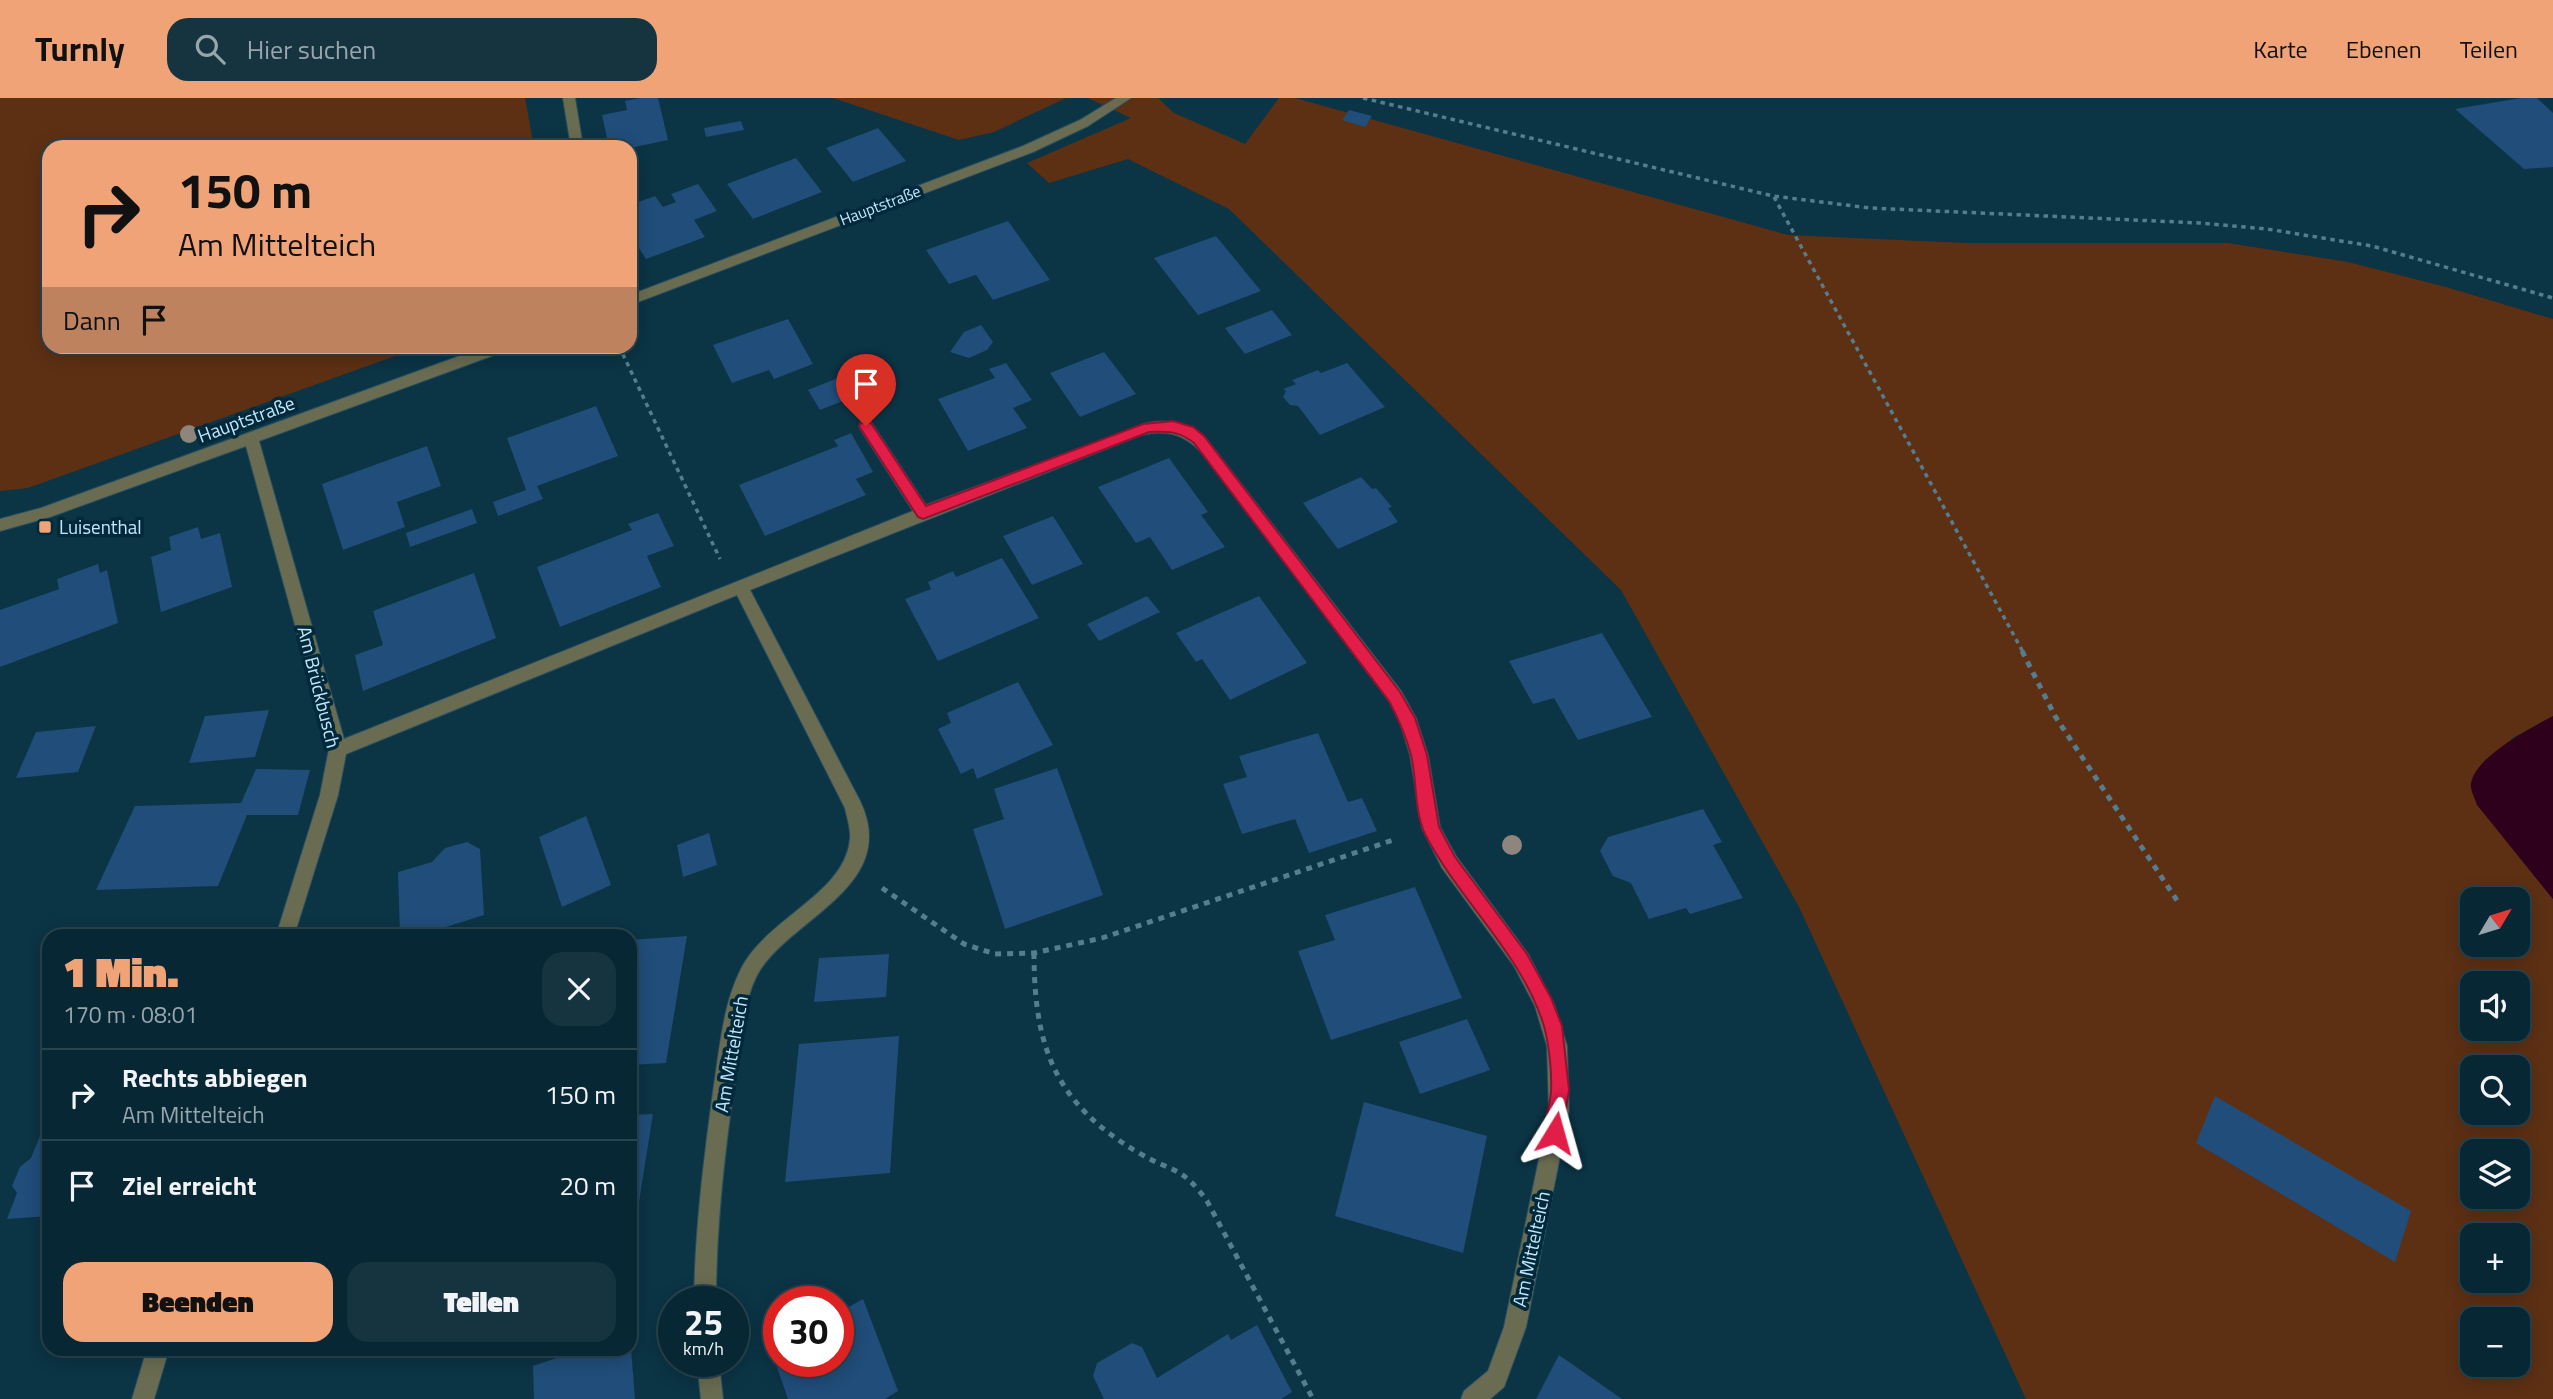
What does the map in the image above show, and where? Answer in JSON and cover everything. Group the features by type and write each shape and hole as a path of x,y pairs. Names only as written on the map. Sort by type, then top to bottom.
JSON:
{"street":[{"path":"569,98 576,140"},
{"name":"Hauptstraße","path":"637,297 1058,137 1125,98"},
{"name":"Hauptstraße","path":"0,526 44,513 481,354"},
{"name":"Am Mittelteich","path":"338,749 737,587 1138,430 1165,425 1188,431 1207,449 1395,696 1407,718 1419,755 1431,828 1449,862 1521,960 1553,1026 1559,1068 1559,1111 1515,1327 1496,1379 1472,1399"},
{"path":"866,426 923,513"},
{"name":"Am Brückbusch","path":"251,438 338,749 329,795 287,929"},
{"name":"Am Mittelteich","path":"705,1286 705,1243 721,1108 740,995 757,958 777,938 832,894 853,867 860,835 854,807 737,587"},
{"path":"142,1399 156,1356"},
{"path":"710,1377 712,1399"}],"path":[{"path":"1363,98 1773,196 1870,208 2200,223 2267,229 2372,246 2553,298"},
{"path":"1773,196 2005,618 2055,716 2180,905"},
{"path":"623,354 737,587"},
{"path":"853,867 943,932 964,944 995,954 1034,953 1102,937 1431,828"},
{"path":"1034,953 1033,1001 1039,1034 1050,1068 1059,1084 1078,1109 1106,1131 1138,1153 1179,1170 1194,1183 1207,1201 1313,1399"}],"shaded area":[{"path":"0,98 525,98 533,140 42,140 42,354 401,354 28,488 0,491"},
{"path":"833,98 1066,98 994,132 959,140"},
{"path":"1088,98 1158,98 1174,113 1245,144 1279,98 1295,98 1788,235 1966,243 2228,243 2348,262 2446,287 2553,319 2553,716 2511,739 2519,857 2553,899 2553,1399 2026,1399 1799,907 1621,590 1229,209 1128,159 1049,183 1027,163 1131,118"},
{"path":"2553,716 2553,899 2477,805 2471,784 2474,774 2492,754"}],"building":[{"path":"658,98 668,140 637,147 637,140 607,140 602,115 627,110 625,101"},
{"path":"2521,98 2537,98 2553,113 2553,167 2524,169 2455,109"},
{"path":"1349,110 1372,116 1365,127 1342,120"},
{"path":"741,121 744,130 706,137 704,128"},
{"path":"878,128 906,161 853,182 826,148"},
{"path":"796,158 822,192 753,219 727,184"},
{"path":"698,184 717,211 694,220 705,237 646,259 637,245 637,202 655,196 663,207 676,202 671,194"},
{"path":"1008,221 1050,280 993,300 976,275 949,284 926,250"},
{"path":"1216,236 1261,291 1198,315 1154,258"},
{"path":"1272,310 1292,335 1245,354 1225,328"},
{"path":"788,319 813,364 774,379 769,370 732,383 713,345"},
{"path":"981,325 993,342 987,350 969,358 950,352 964,332"},
{"path":"1104,352 1136,394 1080,417 1050,373"},
{"path":"1006,363 1032,400 1013,408 1027,428 968,451 938,399 995,378 989,369"},
{"path":"1347,363 1385,407 1320,435 1298,406 1290,405 1283,397 1286,391 1283,389 1296,384 1292,380"},
{"path":"865,367 878,387 820,410 808,390"},
{"path":"596,406 618,456 537,486 543,499 498,516 493,502 526,490 507,438"},
{"path":"851,433 873,472 856,479 866,495 765,536 739,485 838,446 834,440"},
{"path":"427,446 441,486 397,502 405,527 343,550 322,484"},
{"path":"1169,458 1208,512 1201,515 1225,547 1172,570 1150,537 1136,543 1098,487"},
{"path":"1361,477 1372,489 1376,488 1392,507 1388,508 1398,522 1338,549 1303,503"},
{"path":"472,509 477,523 410,547 406,533"},
{"path":"658,513 674,546 647,556 661,587 560,627 537,567 632,530 628,524"},
{"path":"1053,516 1083,564 1032,585 1003,536"},
{"path":"198,527 201,539 220,533 232,587 161,612 151,557 171,550 169,537"},
{"path":"1002,558 1039,618 938,661 905,599 931,589 928,582 953,571 956,577"},
{"path":"98,564 100,573 107,570 118,623 0,667 0,610 59,589 57,579"},
{"path":"474,573 496,638 363,691 355,655 383,645 373,611"},
{"path":"1147,596 1160,612 1099,641 1087,624"},
{"path":"1259,596 1307,663 1230,700 1202,659 1196,662 1176,633"},
{"path":"1602,633 1652,717 1578,740 1554,698 1533,704 1509,661"},
{"path":"1018,682 1053,745 977,779 973,768 961,774 938,729 951,723 947,713"},
{"path":"269,710 255,757 189,763 205,716"},
{"path":"96,726 78,772 16,778 36,732"},
{"path":"1318,733 1348,802 1362,798 1377,831 1309,853 1295,819 1242,834 1223,784 1247,777 1239,756"},
{"path":"1057,768 1103,895 1005,929 973,829 1004,819 994,789"},
{"path":"256,769 310,770 298,815 247,815 218,886 96,890 135,806 241,803"},
{"path":"1703,809 1722,842 1713,845 1743,898 1690,914 1686,908 1649,919 1631,883 1613,876 1600,851 1608,837"},
{"path":"586,816 611,885 562,907 539,837"},
{"path":"709,833 717,865 683,877 677,845"},
{"path":"467,842 480,849 484,915 443,929 400,929 398,872 432,862 445,848"},
{"path":"1415,887 1462,998 1331,1040 1298,951 1335,940 1325,915"},
{"path":"687,936 666,1063 637,1065 637,940"},
{"path":"889,954 886,997 814,1002 819,958"},
{"path":"1467,1019 1490,1070 1420,1094 1399,1042"},
{"path":"899,1036 890,1173 785,1182 799,1044"},
{"path":"2215,1096 2411,1211 2395,1262 2196,1143"},
{"path":"1364,1102 1487,1136 1463,1253 1335,1216"},
{"path":"653,1114 637,1214 637,1115"},
{"path":"42,1131 42,1216 7,1219 17,1193 12,1186 20,1167 31,1158"},
{"path":"863,1299 898,1391 885,1399 788,1399 780,1377 854,1377 854,1304"},
{"path":"1257,1325 1292,1392 1281,1399 1104,1399 1093,1376 1097,1363 1132,1343 1142,1347 1157,1378 1228,1334 1231,1340"},
{"path":"1559,1355 1622,1399 1536,1399"},
{"path":"562,1356 632,1356 635,1399 534,1399 533,1366"}],"place":[{"name":"Luisenthal","path":"45,527"}],"route":[{"path":"866,426 923,513 1148,427 1173,426 1188,431 1199,439 1395,696 1407,718 1419,755 1428,817 1439,846 1521,960 1553,1026 1560,1090 1555,1133"}]}
